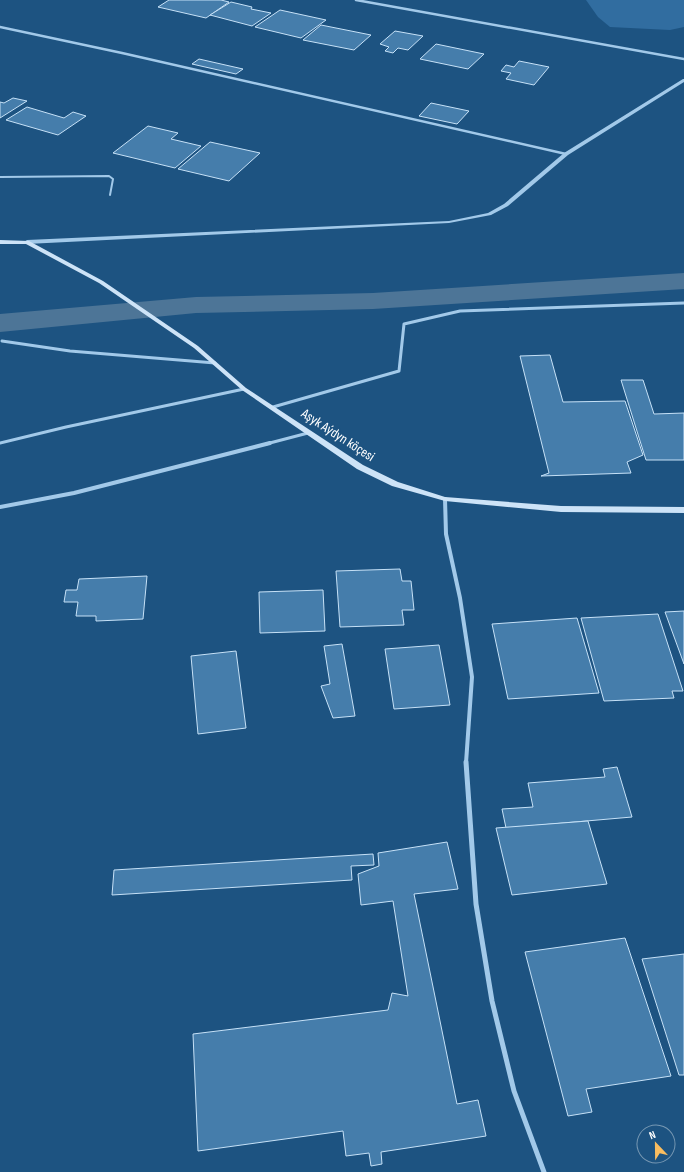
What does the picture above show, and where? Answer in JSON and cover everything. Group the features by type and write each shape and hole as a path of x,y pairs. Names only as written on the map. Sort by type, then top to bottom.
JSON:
{"main road":[{"path":"0,242 27,242"},
{"name":"Aşyk Aýdyn köçesi","path":"27,242 101,282 196,348 244,389 308,433 360,467 395,484 444,499 560,509 684,510"}],"street":[{"path":"356,0 684,59"},
{"path":"0,27 122,53 566,154"},
{"path":"27,242 449,222 489,214 506,205 566,154 684,80"},
{"path":"272,407 399,371 404,324 460,311 684,304"},
{"path":"1,341 70,351 214,363"},
{"path":"0,443 74,425 244,389"},
{"path":"0,507 74,493 308,433"},
{"path":"444,499 446,534 460,598 472,677 466,762 476,904 492,1001 514,1091 544,1172"}],"lane":[{"path":"0,177 109,176 113,179 110,195"}],"shaded area":[{"path":"586,0 684,0 684,27 670,30 610,27 598,17"}],"building":[{"path":"169,0 221,0 229,2 206,18 158,7"},
{"path":"231,2 252,7 251,9 271,13 252,26 210,15"},
{"path":"280,10 326,20 301,38 255,27"},
{"path":"321,25 371,35 354,50 303,40"},
{"path":"395,31 423,36 408,50 398,48 393,53 385,51 389,47 380,44"},
{"path":"436,44 484,54 468,69 420,59"},
{"path":"199,59 243,69 236,74 192,64"},
{"path":"519,61 549,67 534,85 506,79 511,73 501,71 506,65 514,67"},
{"path":"13,98 27,101 0,118 0,102 4,103"},
{"path":"431,103 469,111 457,124 419,116"},
{"path":"27,107 64,118 73,112 86,116 58,135 6,120"},
{"path":"148,126 178,133 171,139 201,146 175,168 113,153"},
{"path":"210,142 260,153 229,181 178,169"},
{"path":"550,355 563,402 625,401 643,455 627,462 631,473 541,476 549,473 520,356"},
{"path":"621,380 643,380 654,414 684,413 684,460 646,460"},
{"path":"400,569 402,581 411,581 414,610 402,610 404,625 340,627 336,571"},
{"path":"147,576 143,619 96,621 96,616 76,616 78,602 64,602 66,590 77,590 79,579"},
{"path":"323,590 325,631 260,633 259,592"},
{"path":"684,611 684,664 665,612"},
{"path":"658,614 683,691 672,691 674,698 604,701 581,618"},
{"path":"577,618 599,693 508,699 492,624"},
{"path":"342,644 355,716 333,718 321,686 330,684 324,646"},
{"path":"439,645 450,705 394,709 385,649"},
{"path":"236,651 246,728 198,734 191,656"},
{"path":"617,767 632,817 506,828 502,809 533,807 528,783 605,777 603,769"},
{"path":"588,821 607,884 512,895 496,828"},
{"path":"447,842 458,889 414,894 457,1104 478,1100 486,1136 381,1152 382,1164 371,1166 369,1153 346,1156 343,1131 198,1151 193,1034 388,1010 392,993 408,996 393,901 361,905 358,874 379,866 378,853"},
{"path":"373,854 374,865 351,866 352,880 112,895 114,870"},
{"path":"625,938 671,1076 586,1089 592,1112 568,1116 525,952"},
{"path":"684,954 684,1075 679,1075 642,959"}],"waterway":[{"path":"0,323 196,305 373,301 684,281"}]}
